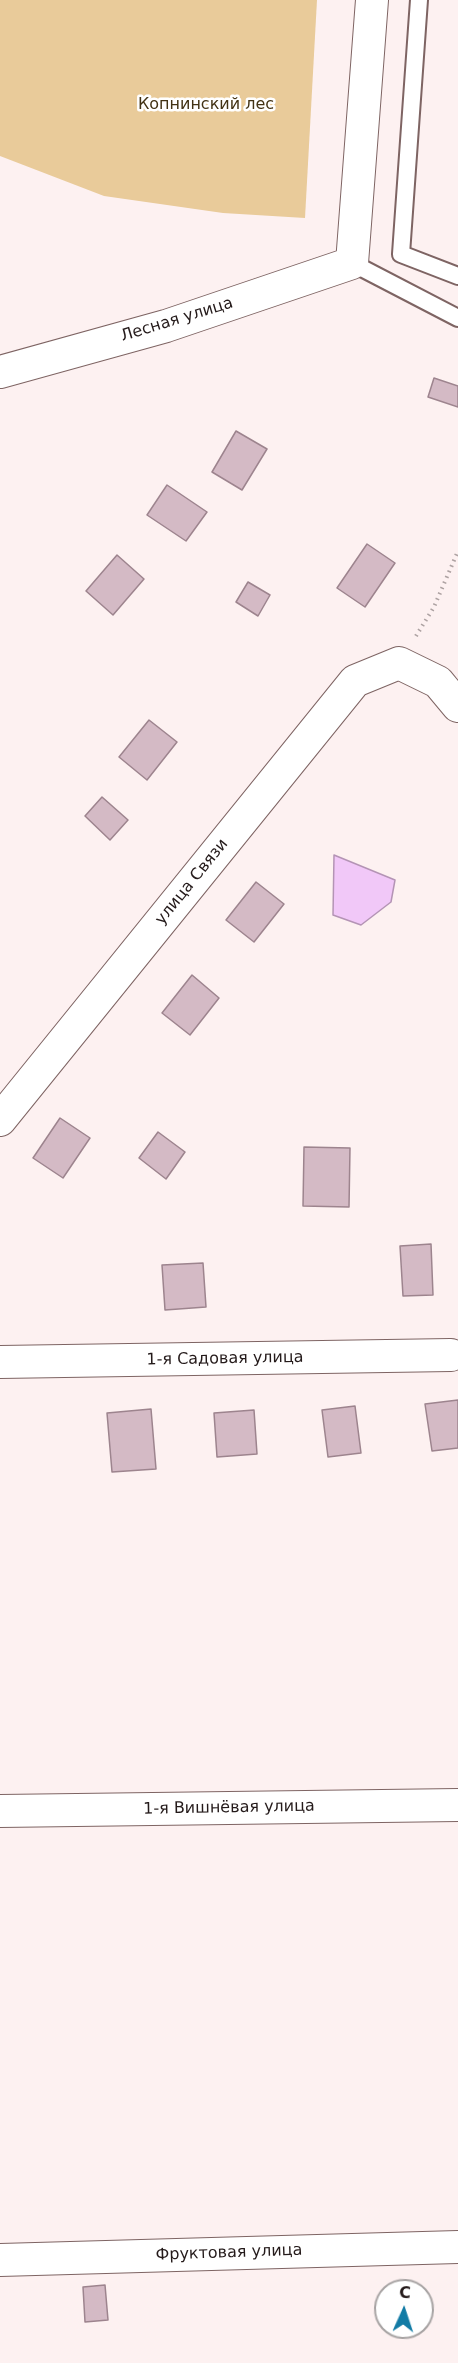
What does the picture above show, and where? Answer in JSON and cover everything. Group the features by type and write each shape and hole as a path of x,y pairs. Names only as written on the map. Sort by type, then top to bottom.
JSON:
{"street":[{"path":"352,263 372,0"},
{"name":"Лесная улица","path":"0,372 166,326 352,263"},
{"path":"399,663 438,682 458,706"},
{"name":"улица Связи","path":"0,1120 355,681 399,663"},
{"name":"1-я Садовая улица","path":"0,1362 451,1355"},
{"name":"1-я Вишнёвая улица","path":"0,1811 458,1805"},
{"name":"Фруктовая улица","path":"0,2260 458,2247"}],"lane":[{"path":"419,0 401,254 458,276"},
{"path":"352,263 458,318"}],"path":[{"path":"399,663 434,607 458,551"}],"green space":[{"name":"Копнинский лес","path":"0,0 317,0 305,218 223,213 104,196 0,156"}],"shaded area":[{"path":"334,855 395,880 391,902 361,925 333,915"}],"building":[{"path":"434,378 458,386 458,407 428,397"},
{"path":"236,431 267,449 242,490 212,472"},
{"path":"167,485 207,512 186,541 147,515"},
{"path":"367,544 395,563 365,607 337,588"},
{"path":"117,555 144,579 113,615 86,591"},
{"path":"248,582 270,595 258,616 236,602"},
{"path":"149,720 177,742 147,780 119,757"},
{"path":"102,797 128,820 110,840 85,816"},
{"path":"256,882 284,904 254,942 226,920"},
{"path":"192,975 219,998 190,1035 162,1013"},
{"path":"60,1118 90,1138 63,1178 33,1158"},
{"path":"158,1132 185,1152 166,1179 139,1158"},
{"path":"304,1147 350,1148 349,1207 303,1206"},
{"path":"431,1244 433,1295 403,1296 400,1246"},
{"path":"203,1263 206,1307 165,1310 162,1265"},
{"path":"458,1400 458,1448 432,1451 425,1404"},
{"path":"355,1406 361,1453 328,1457 322,1410"},
{"path":"151,1409 156,1469 112,1472 107,1413"},
{"path":"254,1410 257,1454 217,1457 214,1413"},
{"path":"105,2285 108,2320 85,2322 83,2287"}]}
